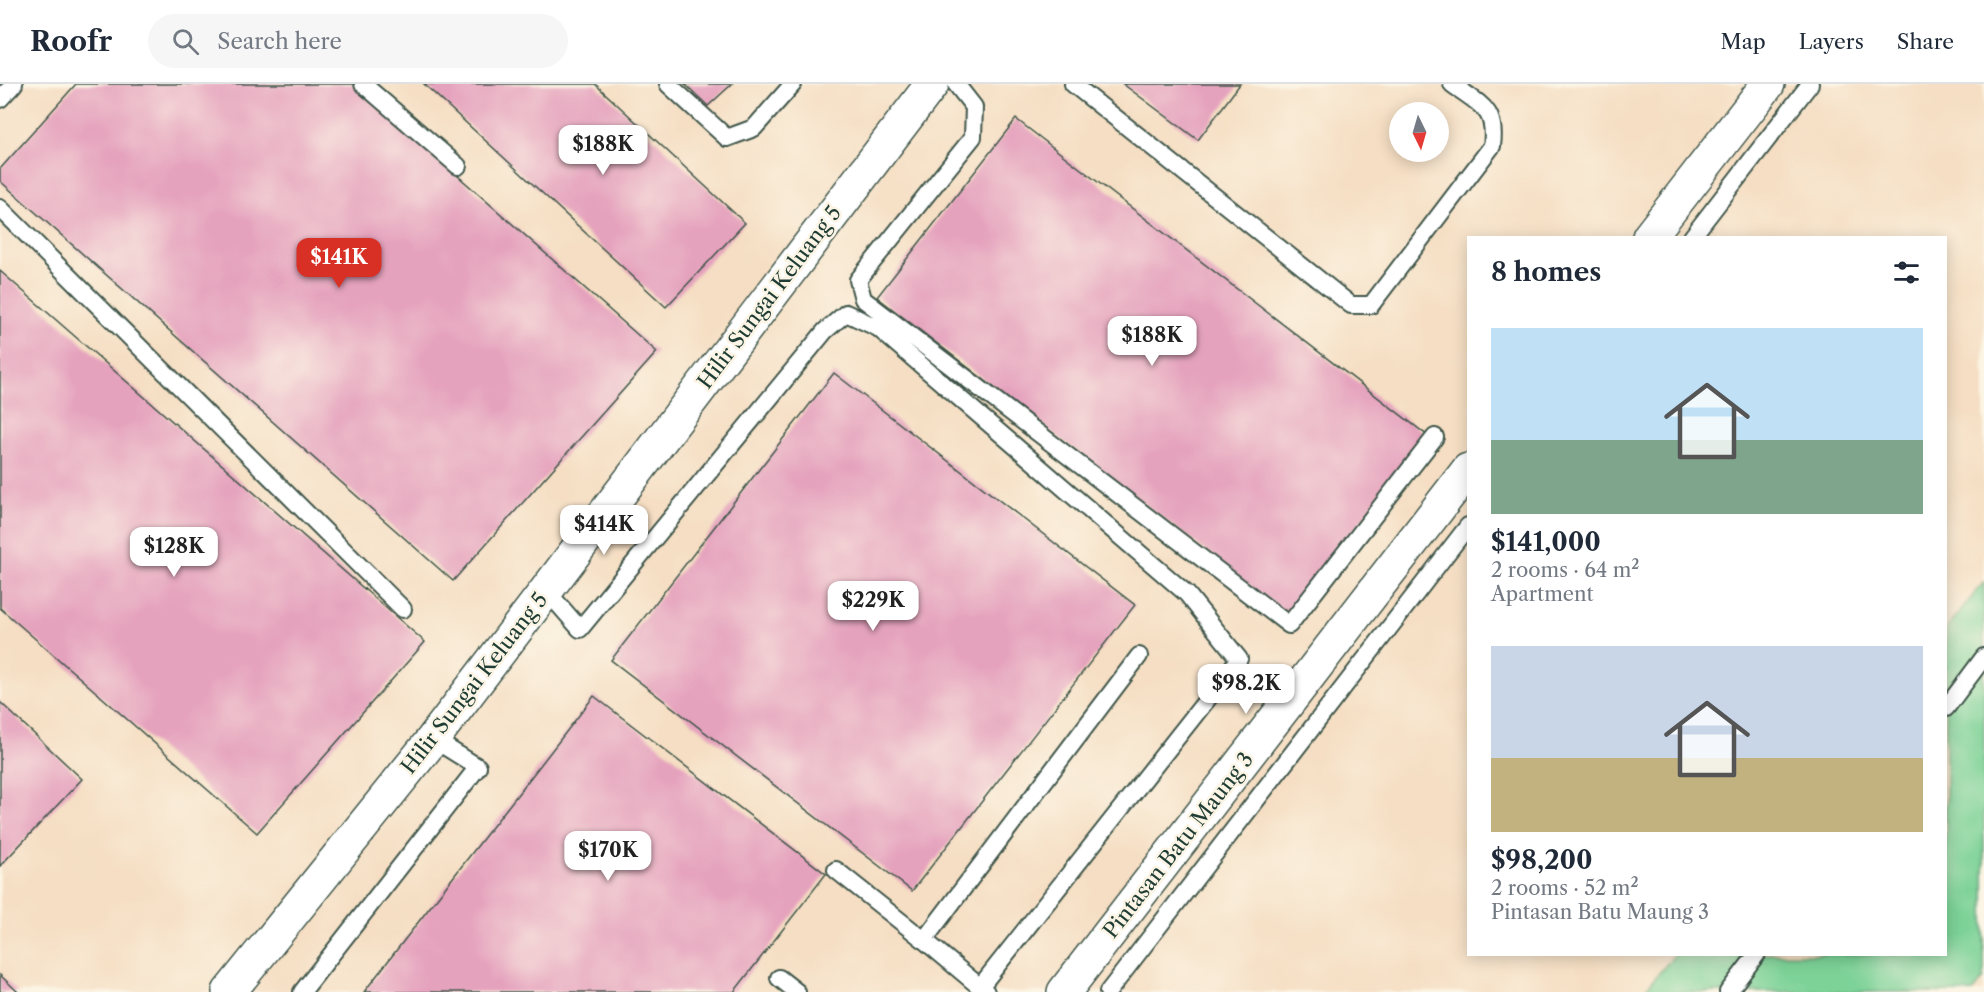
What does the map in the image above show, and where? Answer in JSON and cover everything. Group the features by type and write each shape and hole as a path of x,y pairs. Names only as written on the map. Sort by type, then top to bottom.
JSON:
{"street":[{"name":"Hilir Sungai Keluang 5","path":"229,992 433,738 932,84"},
{"path":"1650,236 1767,84"},
{"name":"Pintasan Batu Maung 3","path":"1064,992 1467,471"}],"lane":[{"path":"0,99 14,84"},
{"path":"363,84 458,166"},
{"path":"668,84 727,138 754,128 793,84"},
{"path":"956,84 974,107 973,137 858,280 863,300 1289,625 1435,437"},
{"path":"1073,84 1352,305 1361,306 1371,304 1492,146 1494,127 1487,111 1452,84"},
{"path":"1693,236 1810,84"},
{"path":"0,208 404,609"},
{"path":"546,590 580,629 825,331 846,313 878,328 1187,594 1239,659 983,990 836,870"},
{"path":"1108,992 1467,527"},
{"path":"924,940 1139,656"},
{"path":"1947,707 1984,657"},
{"path":"302,992 478,767 433,738"},
{"path":"1728,992 1755,956"},
{"path":"779,978 797,992"}],"green space":[{"path":"1984,582 1984,978 1973,992 1643,992 1673,956 1947,956 1947,628"}],"building":[{"path":"76,84 354,84 657,352 453,581 0,181 0,169"},
{"path":"424,84 595,84 745,223 666,307"},
{"path":"685,84 732,84 708,106"},
{"path":"1123,84 1240,84 1198,140"},
{"path":"1016,119 1428,436 1288,615 877,297"},
{"path":"0,271 425,642 257,833 0,608"},
{"path":"834,373 1135,605 912,891 611,660"},
{"path":"594,696 826,874 734,992 364,992"},
{"path":"0,702 82,779 0,866"},
{"path":"0,975 18,992 0,992"}]}
